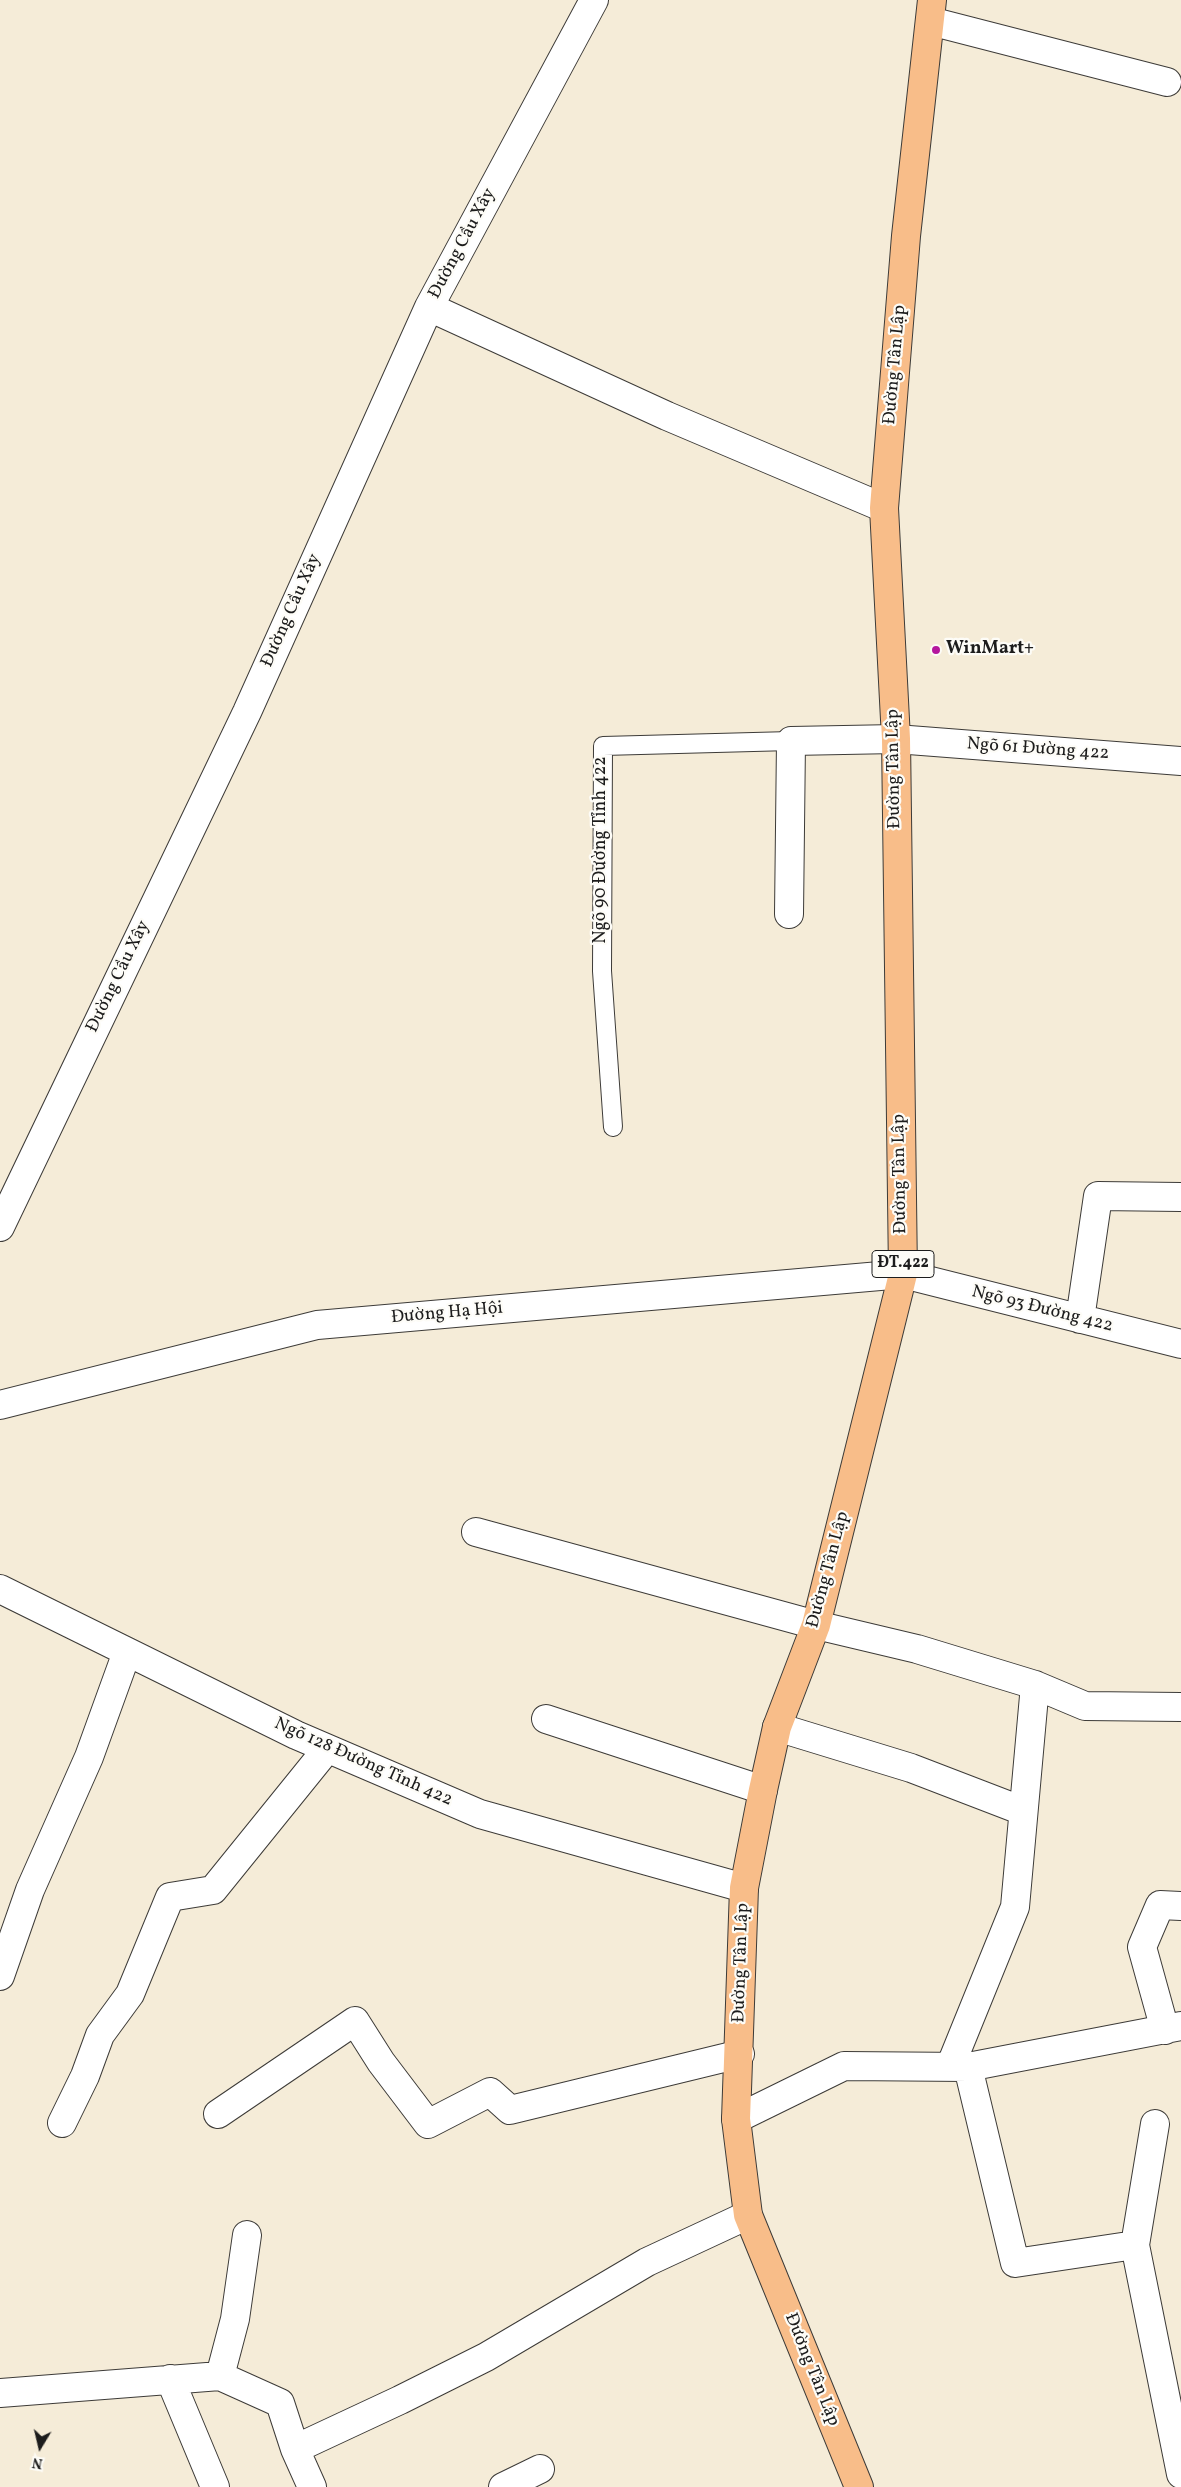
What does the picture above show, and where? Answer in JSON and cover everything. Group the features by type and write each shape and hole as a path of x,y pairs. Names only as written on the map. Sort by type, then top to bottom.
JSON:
{"main road":[{"name":"Đường Tân Lập","path":"858,2487 748,2215 736,2119 740,2054 744,1888 763,1790 777,1728 816,1625 903,1274 896,739 884,508 906,236 931,10"}],"street":[{"name":"Đường Cầu Xây","path":"0,1227 247,712 429,307 594,0"},
{"path":"931,10 1167,82"},
{"path":"429,307 667,416 884,508"},
{"name":"Ngõ 90 Đường Tỉnh 422","path":"791,741 896,739"},
{"name":"Ngõ 61 Đường 422","path":"896,739 1181,761"},
{"path":"789,914 791,741"},
{"path":"1080,1320 1098,1196 1181,1197"},
{"name":"Ngõ 93 Đường 422","path":"903,1274 1181,1344"},
{"name":"Đường Hạ Hội","path":"3,1402 316,1325 903,1274"},
{"path":"476,1532 816,1625 917,1649 1035,1684 1085,1706 1181,1707"},
{"name":"Ngõ 128 Đường Tỉnh 422","path":"0,1589 327,1749 480,1814 744,1888"},
{"path":"0,1976 30,1890 89,1757 127,1652"},
{"path":"1035,1684 1015,1907 959,2067 1015,2263 1135,2245"},
{"path":"546,1719 763,1790"},
{"path":"777,1728 911,1768 1023,1811"},
{"path":"62,2123 85,2076 100,2035 130,1994 170,1897 213,1890 327,1749"},
{"path":"736,2119 844,2066 959,2067 1173,2028 1142,1947 1160,1905 1181,1906"},
{"path":"218,2114 355,2021 381,2062 428,2124 490,2092 510,2110 740,2054"},
{"path":"1155,2124 1135,2245 1181,2474"},
{"path":"295,2448 400,2400 486,2357 647,2262 748,2215"},
{"path":"220,2376 235,2319 248,2235"},
{"path":"0,2394 220,2376 280,2403 295,2448 312,2487"},
{"path":"170,2379 215,2487"},
{"path":"503,2487 540,2469"},
{"path":"1169,2487 1181,2483"}],"lane":[{"name":"Ngõ 90 Đường Tỉnh 422","path":"613,1127 602,971 603,746 791,741"}],"place":[{"name":"WinMart+","path":"936,650"}]}
